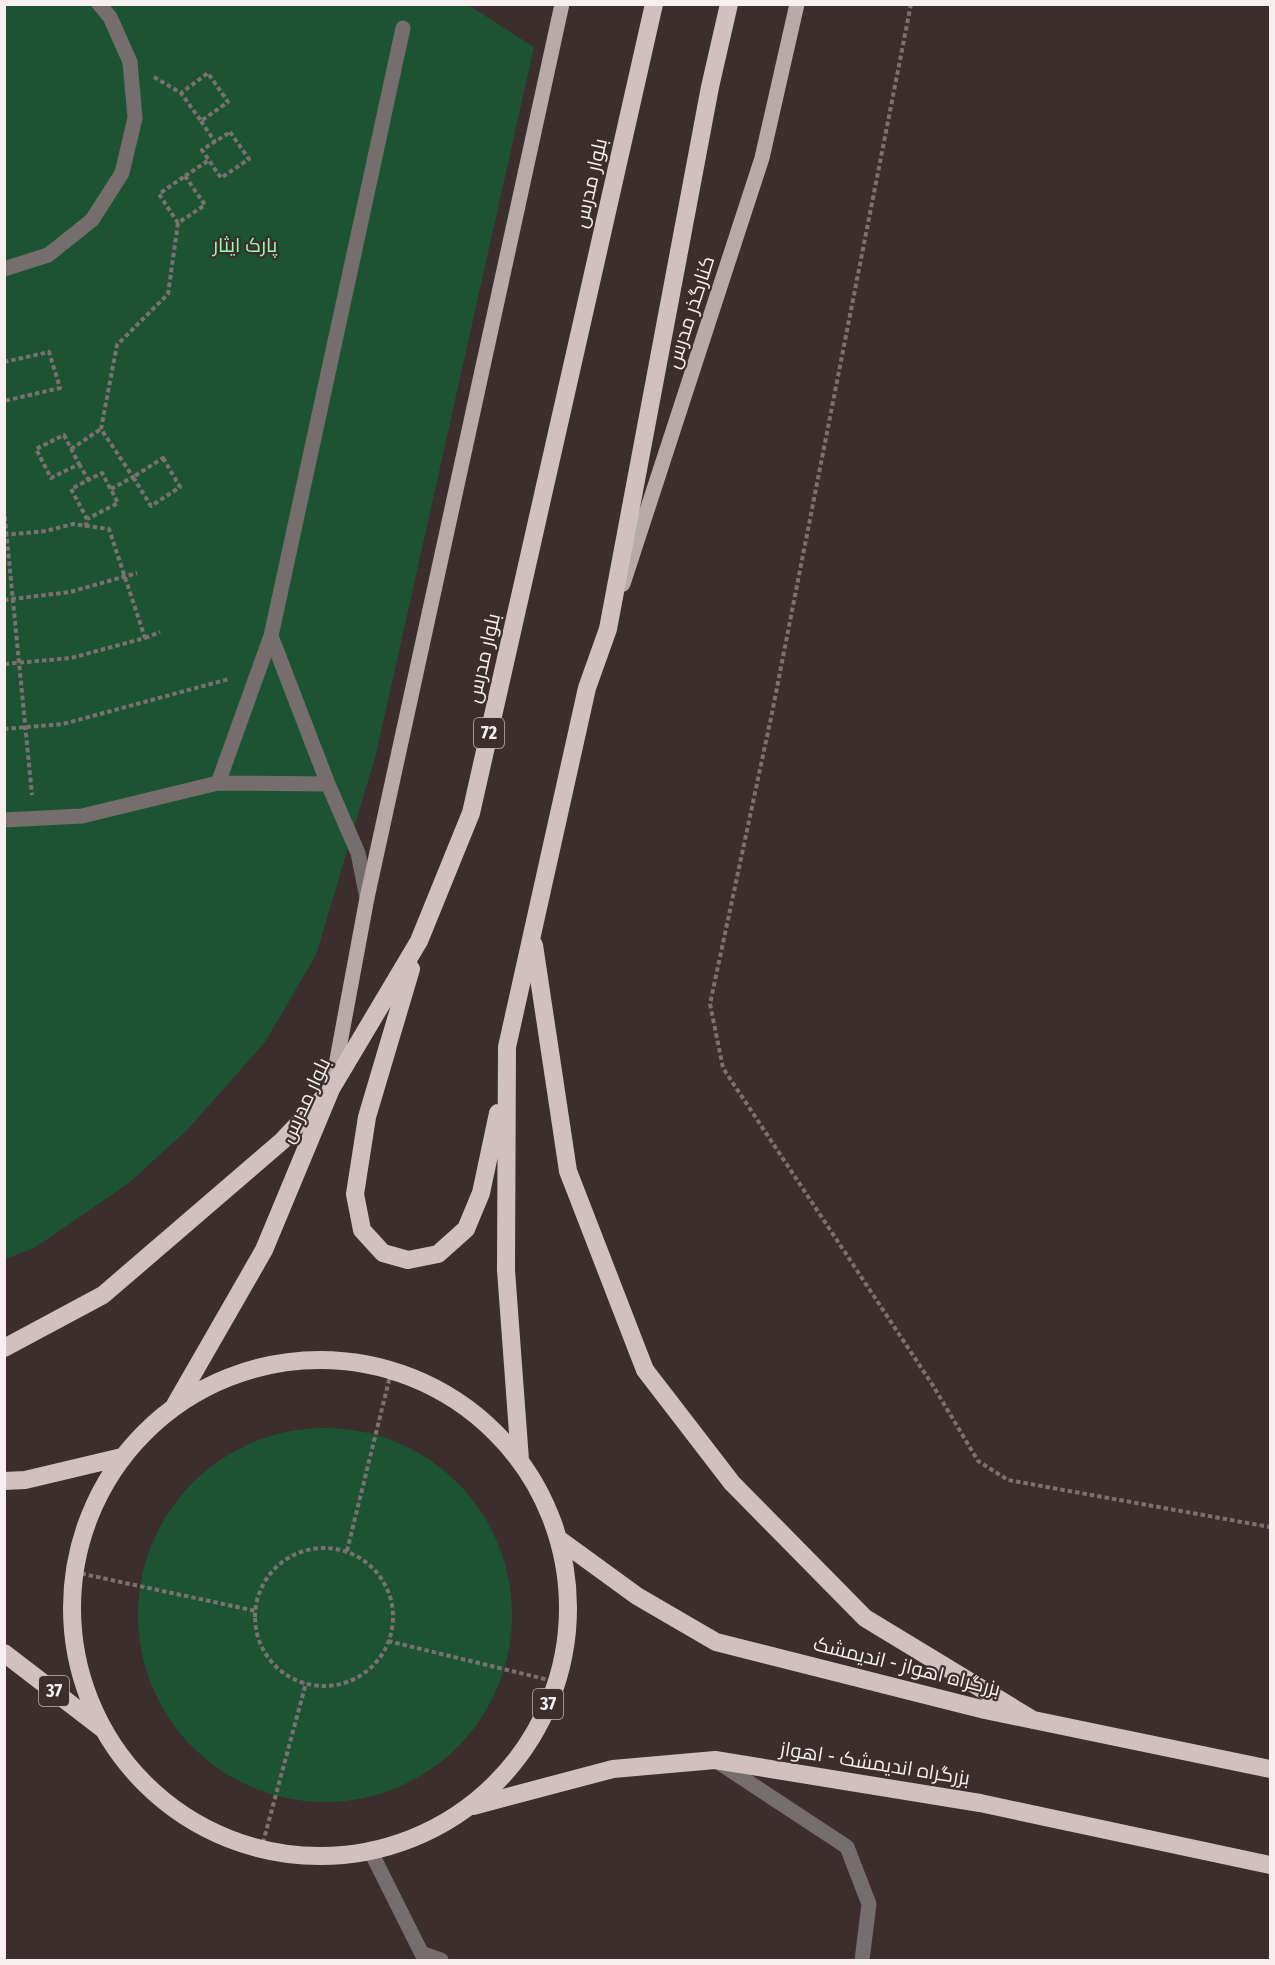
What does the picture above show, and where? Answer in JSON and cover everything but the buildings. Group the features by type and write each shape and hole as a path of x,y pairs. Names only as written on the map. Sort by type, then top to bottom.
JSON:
{"highway":[{"name":"بلوار مدرس","path":"174,1406 264,1250 331,1089 419,941 471,813 654,4"},
{"path":"520,1460 506,1270 507,1047 587,687 608,629 710,87 729,4"},
{"path":"532,935 568,1171 645,1370 732,1483 865,1618 1033,1720"},
{"path":"419,941 367,1117 359,1156 355,1194 362,1230 383,1253 408,1260 438,1254 466,1229 481,1193 507,1067"},
{"path":"4,1348 103,1295 282,1141 331,1089"},
{"name":"37","path":"336,1358 392,1368 464,1403 520,1460 560,1540 568,1611 557,1682 537,1729 514,1762 471,1806 424,1834 371,1852 316,1857 261,1850 206,1829 158,1797 128,1765 103,1730 82,1679 72,1626 74,1572 91,1511 122,1457 174,1406 224,1377 279,1362 336,1358"},
{"path":"4,1481 25,1480 122,1457"},
{"name":"بزرگراه اهواز - اندیمشک","path":"560,1540 637,1596 716,1642 1033,1720 1270,1769"},
{"name":"37","path":"4,1653 103,1730"},
{"name":"بزرگراه اندیمشک - اهواز","path":"471,1806 613,1769 715,1760 980,1803 1270,1865"}],"main road":[{"path":"331,1089 367,898 562,4"},
{"name":"کنارگذر مدرس","path":"608,629 762,158 798,4"}],"lane":[{"path":"4,269 48,255 92,220 122,173 135,118 130,62 110,17 99,4"},
{"path":"218,783 271,636 403,28"},
{"path":"271,636 328,784 358,853 367,898"},
{"path":"4,820 82,816 218,783 328,784"},
{"path":"715,1760 847,1847 869,1904 862,1960"},
{"path":"371,1852 425,1957 441,1960"}],"path":[{"path":"911,4 772,713 710,1004 723,1068 926,1374 978,1461 1008,1480 1270,1527"},
{"path":"201,121 228,102 208,73 181,93 215,142"},
{"path":"230,132 249,159 221,178 202,150 215,142 230,132"},
{"path":"111,489 133,477 163,458 180,488 151,506 133,477 101,429 117,345 168,294 178,223 159,194 209,160"},
{"path":"178,223 205,205 185,176"},
{"path":"4,362 49,352 60,388 4,401"},
{"path":"71,448 101,429"},
{"path":"79,464 51,478 36,449 64,435 89,481"},
{"path":"86,527 87,519 71,489 102,473 118,503 87,519"},
{"path":"4,509 34,819"},
{"path":"6,535 46,531 73,524 109,529 145,638"},
{"path":"4,600 70,591 137,573"},
{"path":"4,664 71,658 160,632"},
{"path":"4,729 63,724 162,699 259,670"},
{"path":"347,1551 392,1368"},
{"path":"318,1547 347,1551 372,1567 388,1590 393,1619 387,1647 369,1671 343,1684 314,1686 287,1677 266,1657 255,1630 256,1611 256,1601 269,1575 291,1556 318,1547"},
{"path":"74,1572 256,1611"},
{"path":"388,1641 557,1682"},
{"path":"261,1850 306,1683"}],"green space":[{"name":"پارک ایثار","path":"5,5 468,5 534,47 376,754 316,955 265,1042 188,1129 129,1183 34,1248 5,1259"},
{"path":"325,1428 379,1436 413,1450 457,1483 490,1527 504,1561 512,1615 504,1669 490,1703 457,1747 413,1780 379,1794 325,1802 271,1794 237,1780 193,1747 160,1703 146,1669 138,1615 146,1561 160,1527 193,1483 237,1450 271,1436"}]}
